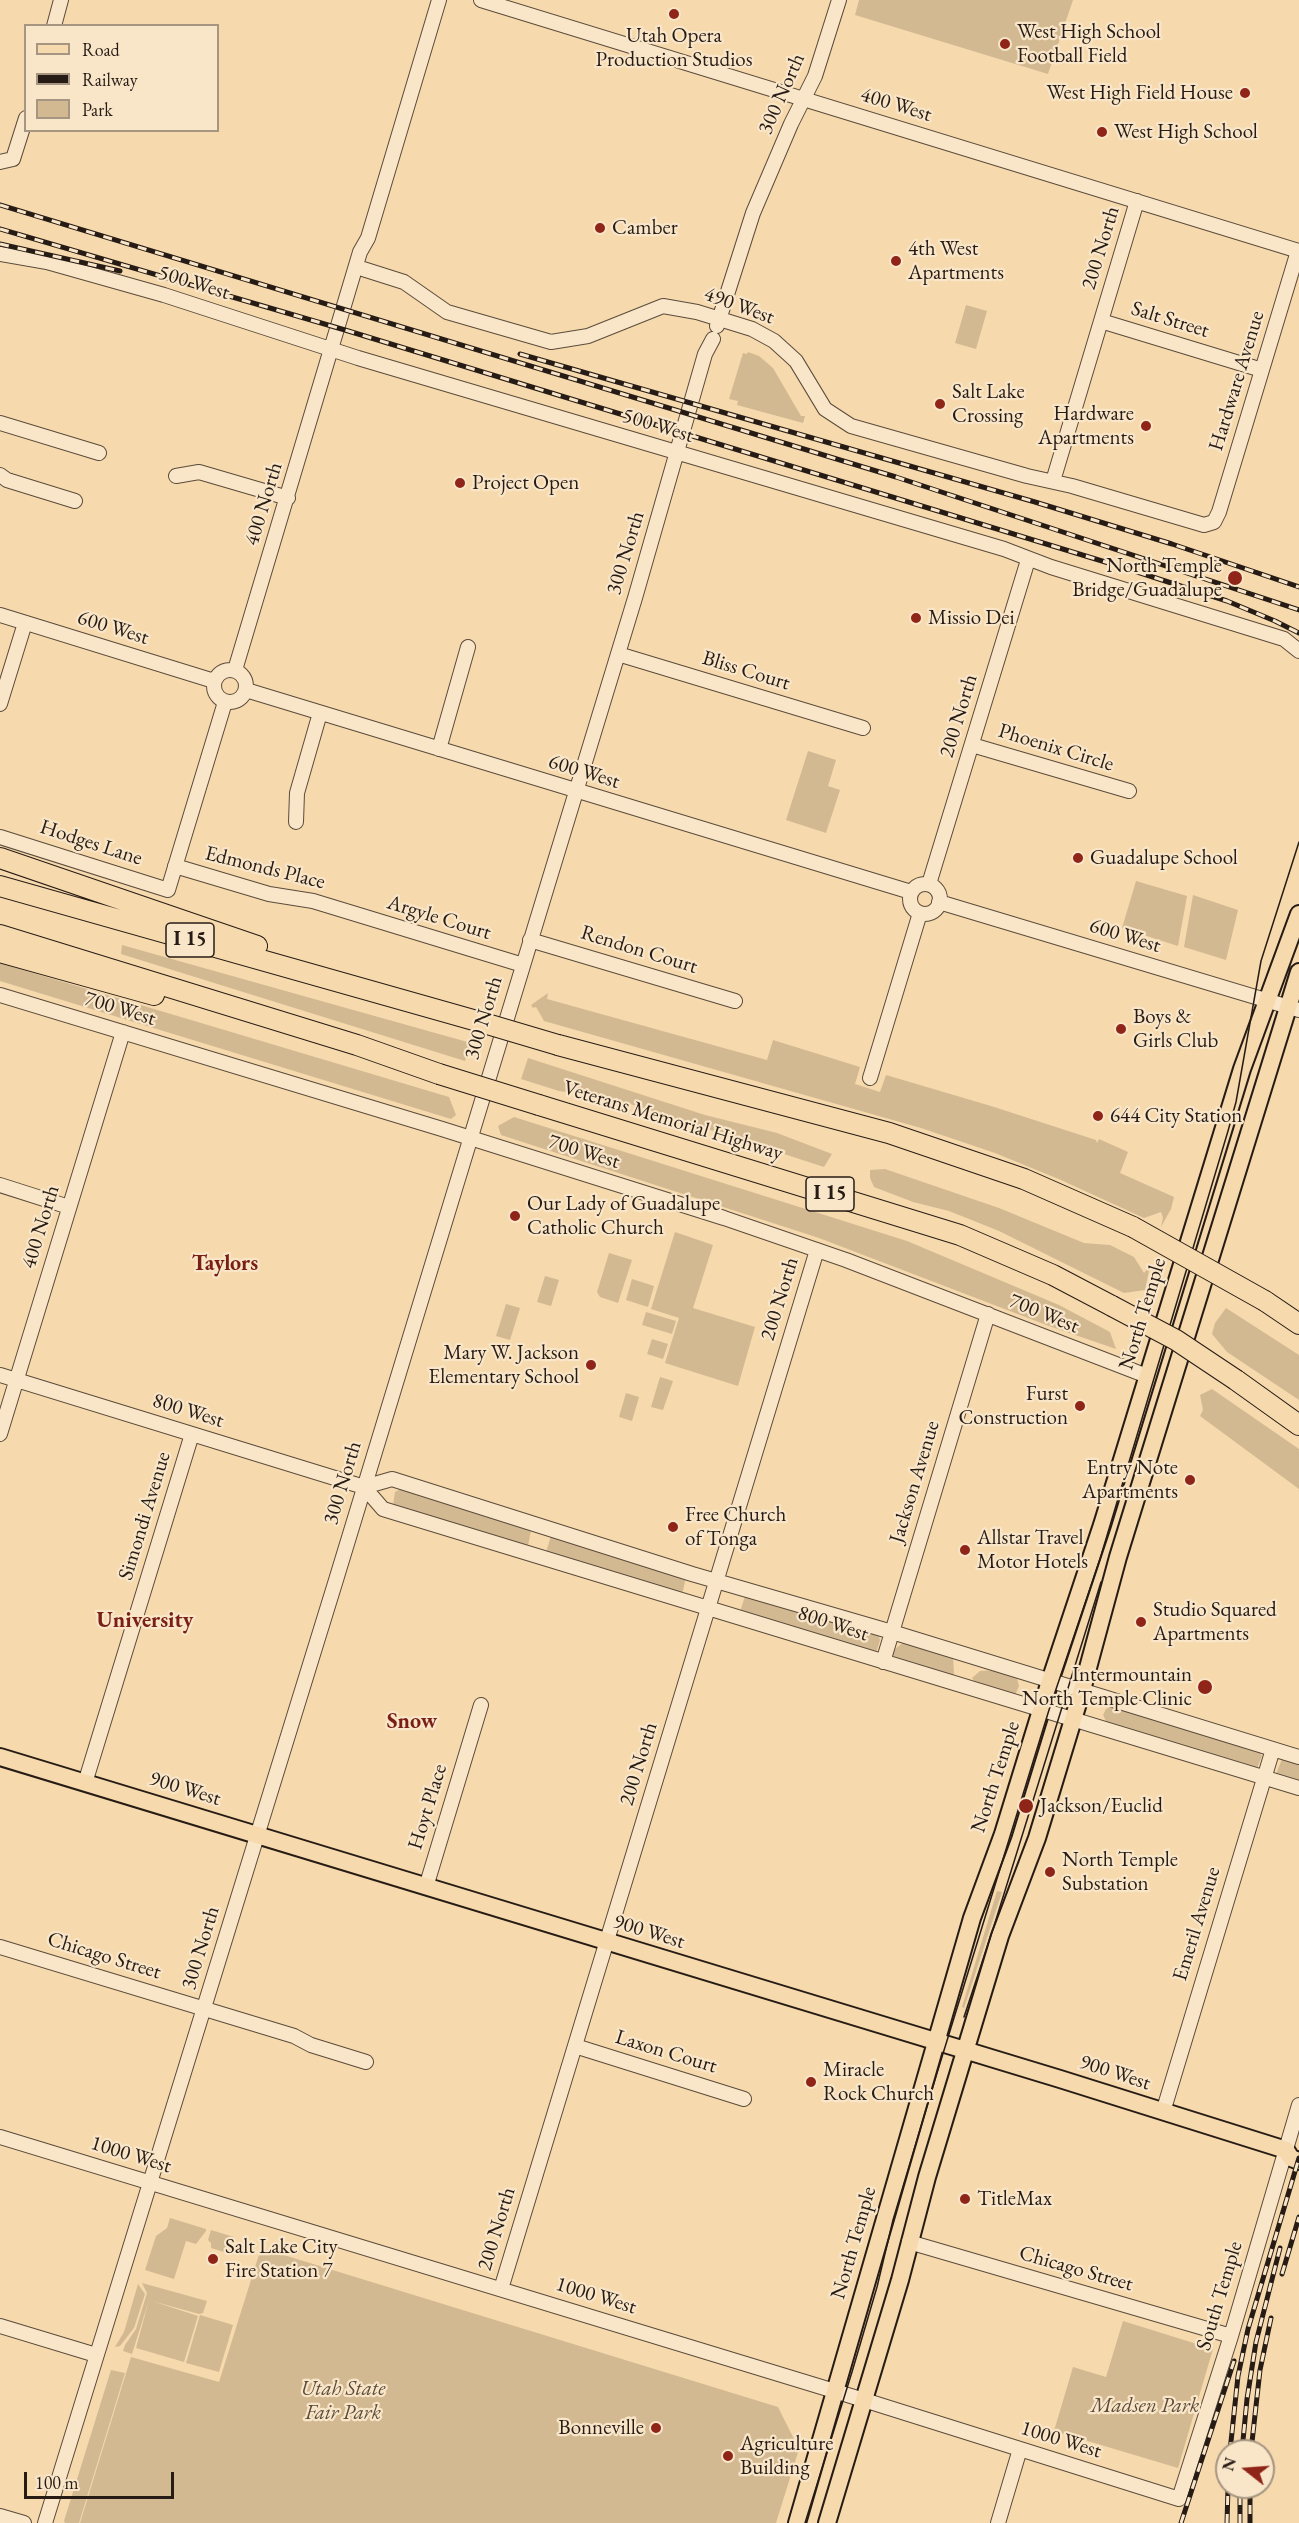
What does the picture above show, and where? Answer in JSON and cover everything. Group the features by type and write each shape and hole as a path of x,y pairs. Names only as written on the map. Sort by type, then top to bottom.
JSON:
{"highway":[{"path":"0,858 198,924 380,993"},
{"name":"Veterans Memorial Highway","path":"0,886 558,1045 889,1133 1024,1179 1133,1227 1265,1300 1299,1324"},
{"name":"Veterans Memorial Highway","path":"0,935 357,1046 539,1106 960,1234 1053,1275 1176,1340 1299,1425"},
{"path":"0,952 99,981 357,1046"}],"main road":[{"name":"North Temple","path":"797,2523 934,2042 972,1918 1003,1834 1050,1681 1102,1525 1242,1069 1299,914"},
{"path":"827,2523 1000,1936 1033,1847 1082,1690 1118,1557 1294,1008 1299,972"},
{"name":"900 West","path":"0,1756 1163,2112 1292,2148 1291,2158 1299,2161"}],"street":[{"path":"55,24 62,0"},
{"name":"400 North","path":"235,670 360,252 368,238 440,0"},
{"name":"400 West","path":"480,0 1298,251"},
{"name":"300 North","path":"45,2523 258,1835 618,654 678,454 683,427 705,354 713,339 753,213 791,124 815,76 839,0"},
{"path":"6,161 24,121"},
{"name":"200 North","path":"1053,481 1137,201"},
{"name":"400 North","path":"332,350 343,336 367,254 368,238"},
{"name":"Hardware Avenue","path":"1214,522 1219,512 1298,251"},
{"name":"500 West","path":"0,254 47,262 215,310 332,350 1004,549 1028,560 1275,635 1299,651"},
{"name":"490 West","path":"363,269 410,285 454,315 551,342 588,336 663,306 677,307 759,332 782,347 796,361 825,409 851,426 1027,476 1053,481 1193,523 1204,525 1214,522"},
{"name":"Salt Street","path":"1101,321 1262,369"},
{"path":"0,423 99,453"},
{"path":"176,476 194,472 205,473 288,498"},
{"path":"0,475 7,480 75,501"},
{"name":"200 North","path":"929,884 1028,560"},
{"name":"600 West","path":"0,615 214,681"},
{"path":"0,704 25,623"},
{"path":"439,749 468,647"},
{"name":"Bliss Court","path":"618,654 863,728"},
{"path":"235,670 244,678 246,690 238,700 225,702 215,693 214,681 223,671 235,670"},
{"name":"600 West","path":"246,690 911,892"},
{"path":"176,866 225,702"},
{"path":"296,822 297,793 320,713"},
{"name":"Phoenix Circle","path":"972,745 1129,791"},
{"name":"Hodges Lane","path":"0,837 168,890 176,866"},
{"name":"Edmonds Place","path":"176,866 269,894 306,900 343,910"},
{"path":"929,884 939,892 939,902 933,911 920,913 910,903 911,892 916,886 929,884"},
{"name":"600 West","path":"939,902 1294,1008"},
{"name":"Argyle Court","path":"343,910 523,965"},
{"path":"870,1078 920,913"},
{"name":"Rendon Court","path":"530,940 735,1001"},
{"name":"700 West","path":"0,994 682,1204 817,1250 1147,1376"},
{"name":"400 North","path":"0,1434 123,1032"},
{"path":"0,1185 69,1207"},
{"name":"200 North","path":"501,2289 817,1250"},
{"name":"Jackson Avenue","path":"883,1662 988,1314"},
{"name":"800 West","path":"0,1376 364,1487 383,1509 1299,1788"},
{"name":"Simondi Avenue","path":"85,1783 192,1434"},
{"name":"800 West","path":"364,1487 392,1479 716,1581 892,1632 1299,1757"},
{"name":"Hoyt Place","path":"426,1887 481,1706"},
{"name":"Emeril Avenue","path":"1163,2112 1273,1749"},
{"name":"Chicago Street","path":"0,1947 294,2036 311,2045 366,2062"},
{"name":"Laxon Court","path":"575,2046 744,2099"},
{"name":"South Temple","path":"1179,2499 1292,2148 1299,2105"},
{"name":"1000 West","path":"0,2136 864,2400 1179,2499"},
{"name":"Chicago Street","path":"909,2242 1231,2336"},
{"path":"0,2326 96,2355"},
{"path":"998,2523 1020,2449"},
{"path":"0,2516 24,2523"}],"green space":[{"name":"West High School Football Field","path":"859,0 1073,0 1048,74 855,15"},
{"path":"966,305 987,311 976,349 955,343"},
{"path":"748,352 759,356 773,368 801,416 805,416 803,423 737,405 738,401 729,399 743,353"},
{"path":"808,751 836,760 828,786 840,790 826,833 786,820"},
{"path":"1136,881 1187,896 1178,946 1122,928"},
{"path":"1193,895 1238,910 1226,960 1184,947"},
{"path":"122,945 471,1043 465,1061 121,954"},
{"path":"0,963 449,1097 456,1115 451,1119 0,981"},
{"path":"548,993 547,999 767,1060 773,1040 860,1067 855,1084 880,1092 886,1075 991,1106 1096,1140 1097,1143 1099,1139 1128,1152 1120,1173 1174,1197 1171,1209 1161,1227 1163,1218 1161,1212 1144,1218 995,1153 921,1128 544,1021 536,1007 533,1008 531,1005"},
{"path":"528,1058 705,1115 777,1133 832,1154 824,1167 615,1099 559,1091 521,1079"},
{"path":"514,1117 907,1241 1059,1305 1110,1332 1116,1349 1049,1326 819,1238 501,1135 498,1126"},
{"path":"885,1169 999,1208 1084,1243 1110,1245 1134,1257 1144,1273 1150,1266 1145,1290 1124,1293 999,1231 949,1211 913,1202 874,1187 870,1178 870,1170"},
{"path":"675,1232 713,1245 693,1308 755,1327 738,1386 665,1363 679,1318 651,1309"},
{"path":"609,1253 632,1260 618,1303 600,1297 597,1292"},
{"path":"545,1276 559,1280 551,1306 537,1302"},
{"path":"632,1279 654,1286 648,1307 626,1300"},
{"path":"506,1304 520,1308 510,1340 496,1336"},
{"path":"1226,1308 1299,1355 1299,1400 1227,1352 1212,1334 1215,1323"},
{"path":"646,1312 676,1321 672,1334 642,1325"},
{"path":"652,1339 668,1344 663,1359 647,1354"},
{"path":"660,1377 673,1381 663,1410 651,1407"},
{"path":"1212,1389 1299,1449 1299,1489 1200,1416 1203,1410 1200,1395"},
{"path":"626,1393 639,1397 632,1421 619,1417"},
{"path":"402,1488 531,1530 528,1546 525,1548 393,1505 395,1492"},
{"path":"551,1536 686,1577 683,1591 681,1593 546,1552"},
{"path":"745,1596 878,1634 880,1640 877,1650 874,1653 740,1612"},
{"path":"903,1643 953,1657 954,1674 952,1676 890,1659 891,1652"},
{"path":"995,1670 1017,1678 1019,1686 1016,1693 1012,1695 977,1684 972,1678 980,1671"},
{"path":"1112,1706 1259,1751 1262,1756 1257,1769 1108,1725 1103,1715 1106,1709"},
{"path":"1282,1759 1299,1762 1299,1784 1276,1774"},
{"path":"997,1891 1002,1892 964,2008 962,2007"},
{"path":"170,2218 206,2229 196,2244 186,2241 174,2279 145,2270 156,2236 167,2228"},
{"path":"211,2230 234,2237 230,2251 225,2249 224,2252 211,2248 208,2240"},
{"name":"Utah State Fair Park","path":"261,2248 778,2407 799,2449 776,2523 80,2523 131,2357 219,2382"},
{"path":"142,2283 207,2301 203,2313 199,2314 152,2301 198,2316 184,2362 136,2348 149,2300 132,2354 123,2351 136,2329 147,2293"},
{"path":"138,2284 145,2294 134,2328 120,2346 115,2347 124,2332"},
{"path":"200,2315 233,2325 219,2372 186,2363"},
{"name":"Madsen Park","path":"1123,2321 1213,2349 1178,2468 1054,2431 1073,2367 1106,2377"},
{"path":"111,2370 125,2373 79,2523 65,2523 64,2521"}],"tram line":[{"path":"805,2523 877,2287 893,2220 937,2073 1049,1710 1100,1559 1228,1131 1236,1102 1261,961 1299,842"},
{"path":"964,2017 1101,1582"}],"railway":[{"path":"0,205 896,477 1299,610"},
{"path":"0,229 345,330 1125,568 1227,601 1299,633"},
{"path":"0,244 120,271"},
{"path":"520,354 1035,502 1172,544 1299,587"},
{"path":"1231,2439 1238,2376 1248,2329 1299,2158"},
{"path":"1282,2274 1299,2217"},
{"path":"1243,2439 1256,2342 1280,2248"},
{"path":"1252,2439 1260,2370 1271,2318"},
{"path":"1181,2523 1234,2361"},
{"path":"1227,2523 1228,2499"},
{"path":"1240,2499 1240,2523"},
{"path":"1250,2499 1250,2523"}],"place":[{"name":"Utah Opera Production Studios","path":"674,14"},
{"name":"West High School Football Field","path":"1005,44"},
{"name":"West High Field House","path":"1245,93"},
{"name":"West High School","path":"1102,132"},
{"name":"Camber","path":"600,228"},
{"name":"4th West Apartments","path":"896,261"},
{"name":"Salt Lake Crossing","path":"940,404"},
{"name":"Hardware Apartments","path":"1146,426"},
{"name":"Project Open","path":"460,483"},
{"name":"North Temple Bridge/Guadalupe","path":"1235,578"},
{"name":"Missio Dei","path":"916,618"},
{"name":"Guadalupe School","path":"1078,858"},
{"name":"Boys & Girls Club","path":"1121,1029"},
{"name":"644 City Station","path":"1098,1116"},
{"name":"Our Lady of Guadalupe Catholic Church","path":"515,1216"},
{"name":"Mary W. Jackson Elementary School","path":"591,1365"},
{"name":"Furst Construction","path":"1080,1406"},
{"name":"Entry Note Apartments","path":"1190,1480"},
{"name":"Free Church of Tonga","path":"673,1527"},
{"name":"Allstar Travel Motor Hotels","path":"965,1550"},
{"name":"Studio Squared Apartments","path":"1141,1622"},
{"name":"Intermountain North Temple Clinic","path":"1205,1687"},
{"name":"Jackson/Euclid","path":"1026,1806"},
{"name":"North Temple Substation","path":"1050,1872"},
{"name":"Miracle Rock Church","path":"811,2082"},
{"name":"TitleMax","path":"965,2199"},
{"name":"Salt Lake City Fire Station 7","path":"213,2259"},
{"name":"Bonneville","path":"656,2428"},
{"name":"Agriculture Building","path":"728,2456"}],"district":[{"name":"Taylors","path":"225,1264"},
{"name":"University","path":"145,1621"},
{"name":"Snow","path":"412,1722"}]}
